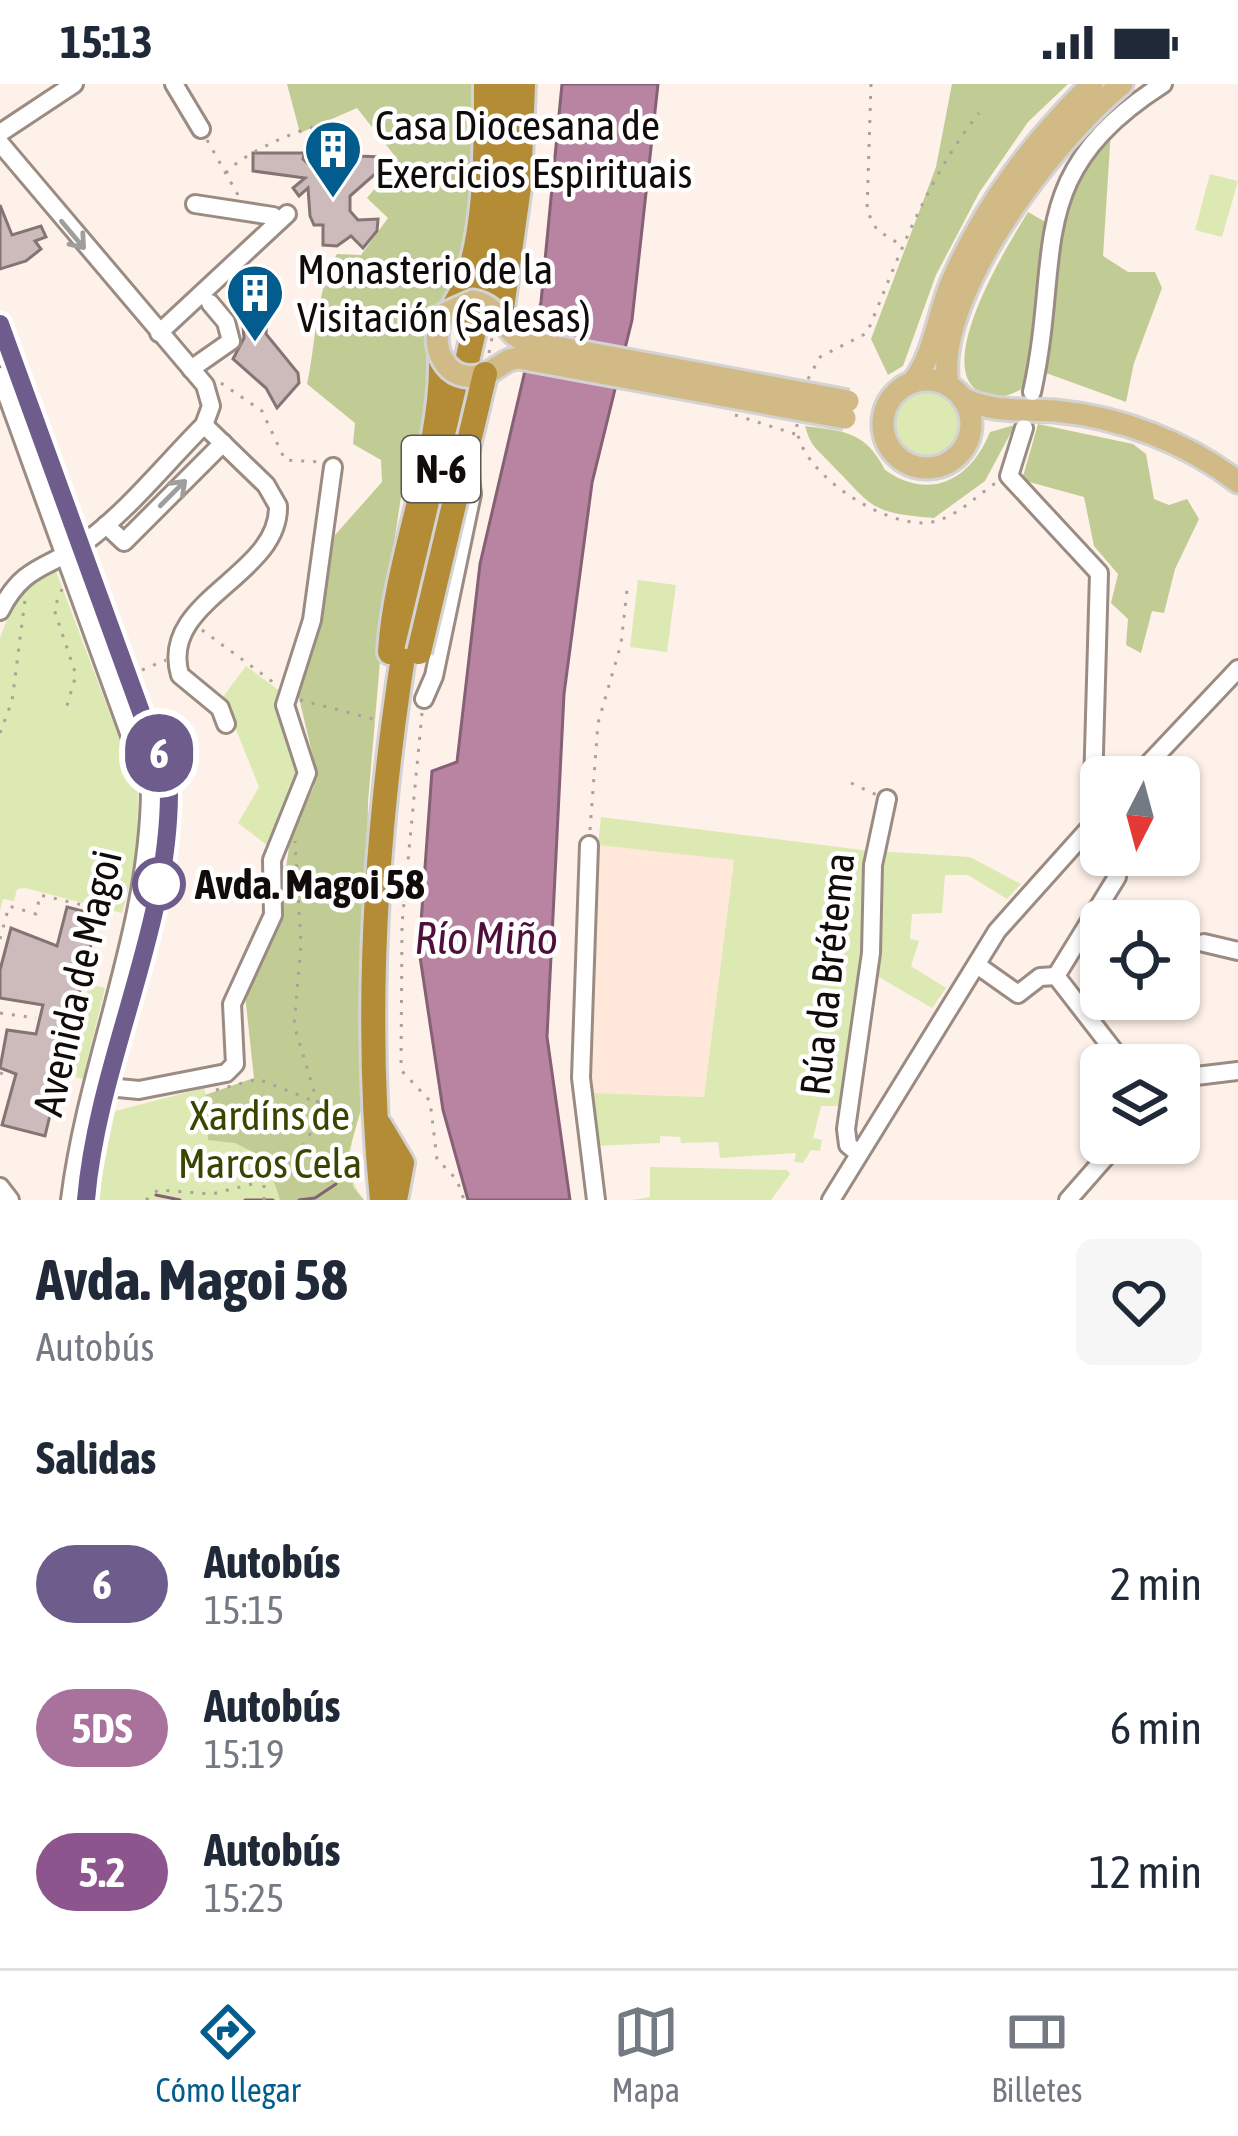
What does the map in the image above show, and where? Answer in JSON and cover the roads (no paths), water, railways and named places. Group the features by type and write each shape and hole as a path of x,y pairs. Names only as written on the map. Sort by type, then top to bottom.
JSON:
{"highway":[{"path":"454,306 464,286 478,218 486,84"},
{"name":"N-6","path":"382,1200 376,1118 381,855 412,602 491,243 502,160 503,84"},
{"path":"501,323 519,187 523,84"},
{"path":"377,946 376,800 393,606 436,412 441,360"},
{"path":"381,855 419,652 491,364"},
{"path":"376,1118 403,1162 395,1200"}],"main road":[{"path":"1005,410 970,431 956,457 928,467 899,458 884,433 846,409 529,342 473,301 454,306 434,336 441,360 459,374 526,359 846,409 891,398 914,382 924,366 954,277 1009,178 1044,132 1092,84"},
{"path":"970,431 946,361 973,278 1002,227 1068,134 1122,84"},
{"path":"491,364 501,323"},
{"path":"914,382 1005,410 1069,413 1127,426 1193,453 1238,482"},
{"path":"884,433 891,398"}],"street":[{"path":"174,84 201,129"},
{"path":"1032,392 1054,211 1075,166 1108,123 1163,84"},
{"path":"0,133 67,86"},
{"path":"0,143 191,369 210,399 204,425 106,524 25,578 0,611"},
{"path":"159,333 283,218 195,204"},
{"path":"191,369 230,341 226,322 210,303"},
{"name":"Avenida de Magoi","path":"0,324 150,791 145,863 77,1138 70,1200"},
{"name":"Avenida de Magoi","path":"0,376 169,789 164,865 108,1087 86,1200"},
{"path":"204,425 272,492 279,514 272,538 190,622 177,642 180,675 220,708 226,724"},
{"path":"1024,428 1009,476 1099,573 1094,756"},
{"path":"106,524 124,542 223,443"},
{"path":"108,1087 140,1090 226,1073 235,1064 232,1004 273,915 272,860 307,773 285,705 312,620 333,467"},
{"path":"424,699 434,676 472,494 470,478 441,467"},
{"path":"1156,756 1238,669"},
{"name":"Rúa da Brétema","path":"858,1153 848,1144 846,1129 871,953 873,865 887,799"},
{"path":"831,1200 997,931 1080,840"},
{"path":"589,845 581,1078 596,1200"},
{"path":"1056,976 1117,876"},
{"path":"1204,943 1238,951"},
{"path":"977,965 1018,994 1040,977 1056,976"},
{"path":"1056,976 1109,1044"},
{"path":"1200,1076 1238,1071"},
{"path":"1068,1200 1100,1164"},
{"path":"0,1187 10,1200"}],"water":[{"name":"Río Miño","path":"562,84 658,84 632,320 592,483 564,694 547,1037 570,1200 468,1200 443,1110 419,950 432,771 457,762 480,564 541,302"}],"waterway":[{"path":"299,1200 315,1198 336,1184"},
{"path":"156,1195 180,1200"},
{"path":"245,1200 273,1200"}],"place":[{"name":"Casa Diocesana de Exercicios Espirituais","path":"333,200"},
{"name":"Monasterio de la Visitación (Salesas)","path":"255,344"},
{"name":"Avda. Magoi 58","path":"159,884"}],"park label":[{"name":"Xardíns de Marcos Cela","path":"270,1139"}]}
